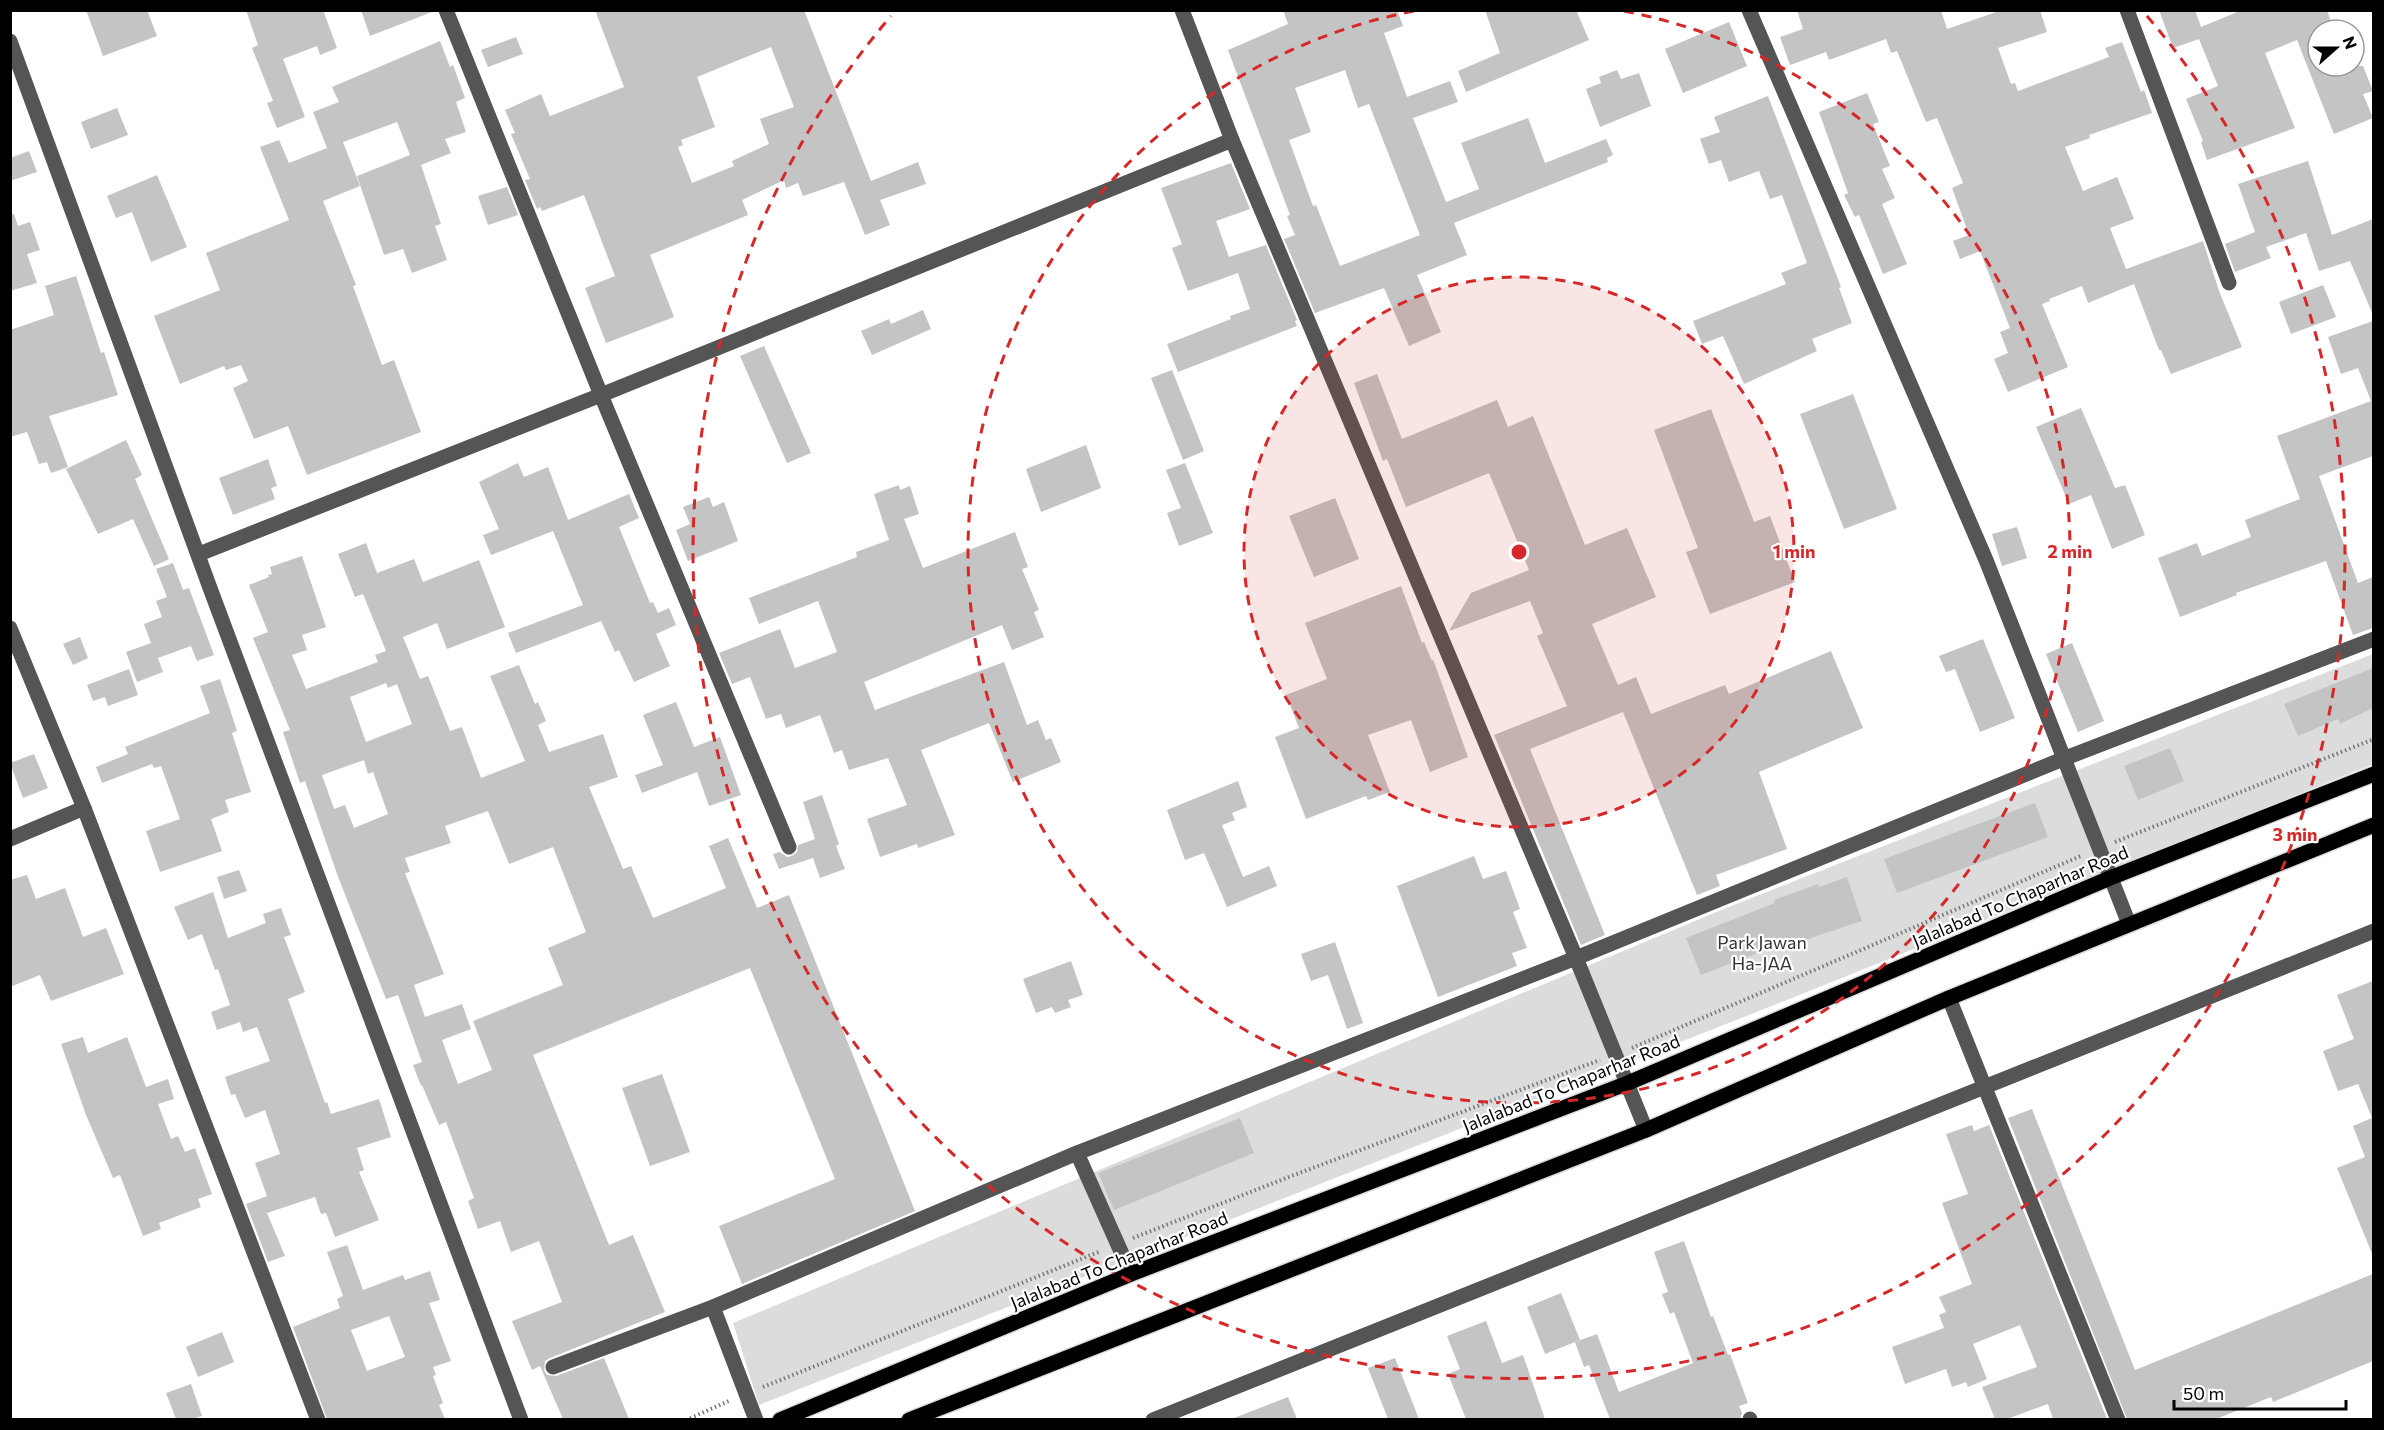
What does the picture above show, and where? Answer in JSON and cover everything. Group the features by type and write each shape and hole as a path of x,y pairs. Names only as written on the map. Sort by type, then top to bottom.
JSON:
{"main road":[{"name":"Jalalabad To Chaparhar Road","path":"780,1419 1131,1274 1628,1083 2110,878 2373,774"},
{"path":"909,1419 1646,1130 1949,998 2373,825"}],"street":[{"path":"446,10 601,395 789,847"},
{"path":"1182,10 1232,140 1646,1130"},
{"path":"1749,10 1986,560 2129,924"},
{"path":"2127,10 2229,283"},
{"path":"10,41 198,554 521,1419"},
{"path":"198,554 601,395 1232,140"},
{"path":"10,628 84,808 318,1419"},
{"path":"553,1367 713,1307 1077,1153 1576,958 2063,759 2373,639"},
{"path":"10,839 84,808"},
{"path":"1153,1419 2373,931"},
{"path":"1949,998 2118,1419"},
{"path":"1077,1153 1131,1274"},
{"path":"713,1307 756,1419"}],"path":[{"path":"686,1419 1294,1175 1616,1054 2098,849 2373,739"}],"green space":[{"name":"Park Jawan Ha-JAA","path":"2373,654 2373,764 1787,1000 759,1405 733,1323 1726,908"}],"building":[{"path":"86,10 147,10 157,36 103,56"},
{"path":"246,10 323,10 337,48 320,55 317,46 283,59 305,117 277,128 267,103 273,101 252,48 258,45"},
{"path":"361,10 432,10 432,12 370,36"},
{"path":"595,10 804,10 871,181 918,162 926,184 880,200 890,225 865,235 844,182 803,196 798,183 786,188 784,180 742,200 748,215 650,255 674,317 606,343 585,288 615,276 584,195 542,211 540,207 537,209 525,180 530,179 511,134 515,133 505,110 541,94 550,116 624,87","holes":["771,47 794,107 760,119 769,144 732,161 734,166 692,183 678,147 683,145 681,140 715,127 697,77"]},
{"path":"1283,10 1397,10 1403,26 1384,33 1407,97 1450,81 1458,102 1413,118 1446,202 1479,189 1461,143 1528,118 1545,163 1606,139 1613,155 1607,158 1608,162 1454,223 1467,255 1417,275 1441,332 1409,346 1384,288 1315,313 1284,239 1295,235 1287,216 1290,215 1228,50 1288,24","holes":["1345,70 1358,108 1369,104 1420,235 1340,266 1316,205 1313,206 1289,140 1311,132 1295,88"]},
{"path":"1485,10 1576,10 1589,40 1466,92 1458,71 1500,53"},
{"path":"1797,10 1941,10 1947,29 2002,10 2040,10 2047,32 1998,48 2011,84 2015,83 2018,91 2109,57 2105,48 2122,42 2141,92 2144,90 2152,113 2089,135 2090,138 2065,147 2083,191 2117,177 2134,219 2110,228 2126,269 2203,241 2219,291 2242,347 2171,374 2159,350 2134,284 2088,303 2082,286 2042,304 2068,367 2008,392 1994,359 2008,353 2000,332 2010,328 1980,251 1960,259 1953,241 1969,235 1952,188 1963,183 1937,118 1926,122 1897,51 1891,53 1886,39 1829,60 1826,52 1790,65 1780,37 1803,29"},
{"path":"2159,10 2195,10 2201,27 2242,10 2327,10 2330,18 2306,18 2306,63 2297,40 2265,53 2295,128 2207,160 2201,142 2203,141 2186,99 2218,86 2199,39 2173,48"},
{"path":"1729,22 1747,66 1683,93 1665,49"},
{"path":"516,37 523,54 488,67 481,50"},
{"path":"440,41 450,67 453,65 465,98 456,102 466,132 445,139 451,153 421,165 441,224 435,226 447,260 412,273 403,249 384,255 357,176 410,155 397,122 343,142 360,186 323,201 356,285 353,286 382,365 394,360 421,432 307,475 288,426 254,439 233,388 248,381 241,365 226,370 224,366 180,384 154,316 220,290 206,253 289,220 260,147 279,140 289,163 327,148 313,112 339,102 332,87"},
{"path":"1617,70 1621,79 1639,73 1651,106 1600,127 1586,89 1601,83 1599,77"},
{"path":"2366,74 2373,91 2363,94 2373,118 2334,134 2312,78 2366,78"},
{"path":"1867,93 1879,122 1873,124 1890,166 1882,169 1895,198 1882,204 1907,264 1883,274 1859,215 1855,217 1844,195 1848,193 1819,112"},
{"path":"1768,96 1841,287 1839,288 1852,323 1812,339 1817,351 1744,384 1723,336 1702,344 1693,321 1786,284 1781,273 1807,263 1782,195 1770,199 1759,171 1729,182 1721,160 1709,164 1700,139 1720,132 1714,117"},
{"path":"117,108 128,135 91,149 81,122"},
{"path":"29,151 37,172 10,181 10,158"},
{"path":"2308,161 2332,235 2373,219 2373,315 2350,261 2319,271 2306,233 2266,247 2271,258 2235,272 2225,244 2255,232 2238,184"},
{"path":"1231,163 1250,209 1216,221 1229,257 1266,245 1297,320 1295,321 1297,326 1178,372 1167,344 1231,319 1230,316 1250,309 1238,273 1188,291 1172,248 1182,244 1161,188"},
{"path":"157,175 187,247 151,262 132,212 116,218 107,196"},
{"path":"507,187 518,215 488,225 478,196"},
{"path":"10,214 14,214 18,226 30,222 40,250 27,254 37,283 10,291"},
{"path":"76,276 101,353 104,352 118,395 49,416 68,467 51,473 47,462 39,464 27,432 10,437 10,330 54,315 45,286"},
{"path":"2323,285 2336,317 2291,334 2279,302"},
{"path":"923,310 931,329 872,355 861,331 889,319 891,324"},
{"path":"2373,321 2373,456 2319,476 2358,583 2373,577 2373,628 2353,635 2326,561 2236,593 2237,595 2180,617 2158,558 2197,543 2202,556 2251,537 2245,520 2300,499 2277,436 2371,401 2358,368 2341,374 2328,337"},
{"path":"764,346 811,453 787,463 740,356"},
{"path":"1172,370 1204,451 1183,460 1151,378"},
{"path":"1377,374 1402,439 1497,400 1508,427 1533,416 1585,545 1627,528 1656,597 1592,624 1618,685 1636,677 1651,714 1725,685 1729,694 1831,651 1863,728 1759,772 1787,849 1716,875 1720,886 1697,895 1623,712 1530,749 1605,935 1581,945 1494,735 1567,706 1537,636 1543,633 1530,601 1449,631 1471,593 1529,570 1489,473 1406,507 1387,459 1383,461 1354,383"},
{"path":"1853,394 1897,509 1844,529 1800,414"},
{"path":"2081,408 2115,488 2125,485 2145,535 2112,549 2091,495 2069,504 2036,427"},
{"path":"1711,409 1754,522 1770,516 1795,582 1710,614 1686,552 1698,548 1654,430"},
{"path":"126,440 142,475 135,479 169,559 154,566 133,519 98,534 66,469"},
{"path":"1086,445 1101,488 1041,512 1026,469"},
{"path":"268,459 277,486 271,488 275,499 233,515 219,478"},
{"path":"518,463 524,477 548,467 568,520 629,494 639,518 619,527 650,603 653,602 658,613 669,608 676,625 656,634 670,666 634,682 619,650 615,652 601,621 516,653 508,633 583,605 553,531 491,555 483,535 499,529 479,482"},
{"path":"1185,463 1213,533 1179,546 1167,513 1181,508 1166,470"},
{"path":"899,485 900,490 910,486 919,514 904,519 923,568 1015,532 1028,567 1022,569 1039,610 1034,612 1044,637 1012,650 1002,625 864,682 875,710 1004,662 1027,725 1038,720 1046,740 1051,738 1061,762 1013,782 989,723 921,750 955,835 918,848 917,844 880,857 867,819 907,805 888,758 849,770 842,750 834,753 820,715 786,728 781,714 766,719 750,677 732,684 719,653 780,629 795,668 837,652 818,601 759,624 749,598 857,557 856,552 889,540 874,494"},
{"path":"709,497 713,507 724,502 738,541 688,561 676,530 690,524 683,507"},
{"path":"1335,498 1359,559 1314,577 1289,516"},
{"path":"2017,527 2027,558 2002,566 1992,534"},
{"path":"366,543 377,573 414,559 423,582 479,560 505,627 447,649 437,623 403,637 420,679 428,676 450,731 462,727 481,778 525,761 490,676 519,665 535,704 538,702 546,721 538,725 549,752 603,734 618,777 589,787 623,869 631,866 653,918 726,888 709,846 728,838 757,908 789,895 915,1211 742,1284 719,1226 835,1179 750,968 533,1055 609,1245 633,1235 665,1312 550,1358 545,1361 544,1370 547,1375 556,1376 604,1358 629,1419 563,1419 540,1366 532,1370 512,1321 562,1302 539,1241 511,1252 500,1221 478,1229 468,1201 474,1198 446,1122 439,1125 413,1065 422,1062 398,995 386,999 337,874 305,781 300,783 283,732 290,730 253,638 268,632 249,585 269,577 268,575 272,574 270,567 302,556 326,627 302,635 307,650 292,655 306,689 378,662 375,655 386,651 363,594 355,597 338,554","holes":["386,683 388,688 397,684 412,724 366,742 350,697","364,760 368,774 373,772 388,814 354,828 345,805 334,809 322,775","488,811 509,864 553,847 586,932 548,948 563,985 473,1021 492,1070 458,1084 442,1040 471,1029 462,1004 425,1017 414,985 444,974 405,873 410,872 405,858 451,843 445,826"]},
{"path":"173,563 183,590 189,588 214,655 197,661 191,646 158,658 163,672 137,682 126,652 151,643 144,624 162,617 156,601 167,597 156,569"},
{"path":"1401,586 1422,643 1424,642 1432,661 1433,659 1468,757 1430,772 1411,720 1368,735 1390,792 1368,800 1366,796 1306,819 1275,737 1299,728 1286,695 1327,679 1305,623"},
{"path":"80,637 88,658 73,665 63,644"},
{"path":"1983,639 2015,718 1980,732 1955,669 1946,672 1939,656"},
{"path":"2072,643 2104,721 2078,732 2046,654"},
{"path":"2373,668 2373,708 2340,724 2338,719 2298,736 2284,704"},
{"path":"129,669 138,695 108,706 105,697 93,701 87,685"},
{"path":"220,679 237,731 232,733 251,792 225,800 229,812 211,819 222,851 160,872 146,831 180,819 161,766 154,768 152,764 102,783 96,767 128,754 125,747 210,713 200,686"},
{"path":"676,702 694,747 720,737 741,795 709,806 697,772 642,793 635,775 663,765 643,715"},
{"path":"2170,748 2184,781 2138,800 2124,766"},
{"path":"34,754 48,788 23,798 10,763"},
{"path":"1238,781 1247,807 1232,813 1235,820 1222,825 1243,877 1269,866 1277,886 1227,907 1204,853 1185,860 1167,810"},
{"path":"822,795 845,869 820,878 813,858 779,869 773,854 780,852 787,857 792,856 797,852 798,845 815,839 803,802"},
{"path":"2035,803 2048,837 1897,893 1884,859"},
{"path":"1474,856 1483,879 1506,871 1520,909 1513,912 1527,948 1512,953 1517,966 1438,997 1397,886"},
{"path":"239,870 247,891 224,899 217,877"},
{"path":"27,875 36,899 65,888 83,937 106,928 124,974 51,1001 40,975 10,987 10,880"},
{"path":"1847,877 1862,921 1790,945 1788,941 1701,975 1686,938 1775,903 1774,900 1818,884 1819,887"},
{"path":"213,892 228,938 266,923 263,914 281,908 291,935 284,937 305,992 288,999 325,1103 327,1102 331,1114 379,1099 391,1137 357,1148 364,1170 359,1172 379,1220 335,1237 326,1213 321,1214 315,1197 267,1213 285,1256 268,1262 246,1204 267,1196 255,1163 280,1154 265,1110 245,1118 235,1094 231,1095 225,1077 270,1061 257,1027 243,1032 240,1022 217,1030 211,1012 230,1005 218,969 215,970 202,934 188,940 174,907"},
{"path":"1335,942 1363,1023 1347,1029 1328,975 1311,981 1301,954"},
{"path":"1071,961 1083,995 1068,1000 1071,1007 1055,1013 1052,1007 1036,1013 1023,979"},
{"path":"2373,981 2373,1256 2337,1168 2365,1157 2353,1126 2372,1118 2358,1084 2338,1091 2323,1051 2354,1039 2337,995"},
{"path":"83,1037 88,1053 127,1037 146,1087 168,1079 174,1099 158,1104 171,1139 178,1136 185,1152 195,1148 212,1194 198,1199 201,1207 159,1223 161,1229 143,1236 120,1175 113,1178 86,1115 61,1044"},
{"path":"662,1074 690,1152 650,1166 622,1088"},
{"path":"2032,1109 2135,1370 2373,1274 2373,1361 2273,1402 2271,1397 2216,1419 2127,1419 2008,1118"},
{"path":"1240,1118 1254,1153 1114,1210 1098,1173"},
{"path":"1972,1125 1974,1131 1989,1125 2107,1419 2053,1419 2048,1404 2007,1419 1995,1419 1982,1387 2037,1367 2020,1325 1973,1344 1987,1379 1968,1387 1966,1382 1952,1387 1946,1369 1905,1384 1892,1347 1944,1328 1939,1315 1946,1312 1939,1297 1972,1284 1942,1203 1968,1194 1946,1134"},
{"path":"1684,1241 1711,1317 1713,1316 1728,1355 1730,1354 1748,1403 1739,1406 1742,1413 1740,1419 1610,1419 1589,1365 1584,1367 1575,1342 1597,1334 1619,1392 1693,1363 1674,1312 1670,1314 1662,1294 1668,1292 1654,1252"},
{"path":"347,1245 363,1290 403,1275 405,1280 430,1271 440,1300 429,1303 451,1361 433,1367 436,1375 433,1376 443,1403 439,1405 445,1419 327,1419 293,1327 340,1308 337,1299 343,1296 327,1252","holes":["389,1316 405,1357 367,1371 351,1330"]},
{"path":"1561,1293 1580,1340 1545,1354 1527,1307"},
{"path":"1486,1321 1502,1363 1523,1355 1545,1419 1466,1419 1448,1374 1460,1369 1447,1336"},
{"path":"222,1332 234,1362 198,1377 186,1347"},
{"path":"1395,1358 1419,1419 1388,1419 1368,1368"},
{"path":"191,1384 202,1416 192,1419 176,1419 166,1393"},
{"path":"1288,1397 1297,1419 1234,1418"}]}
